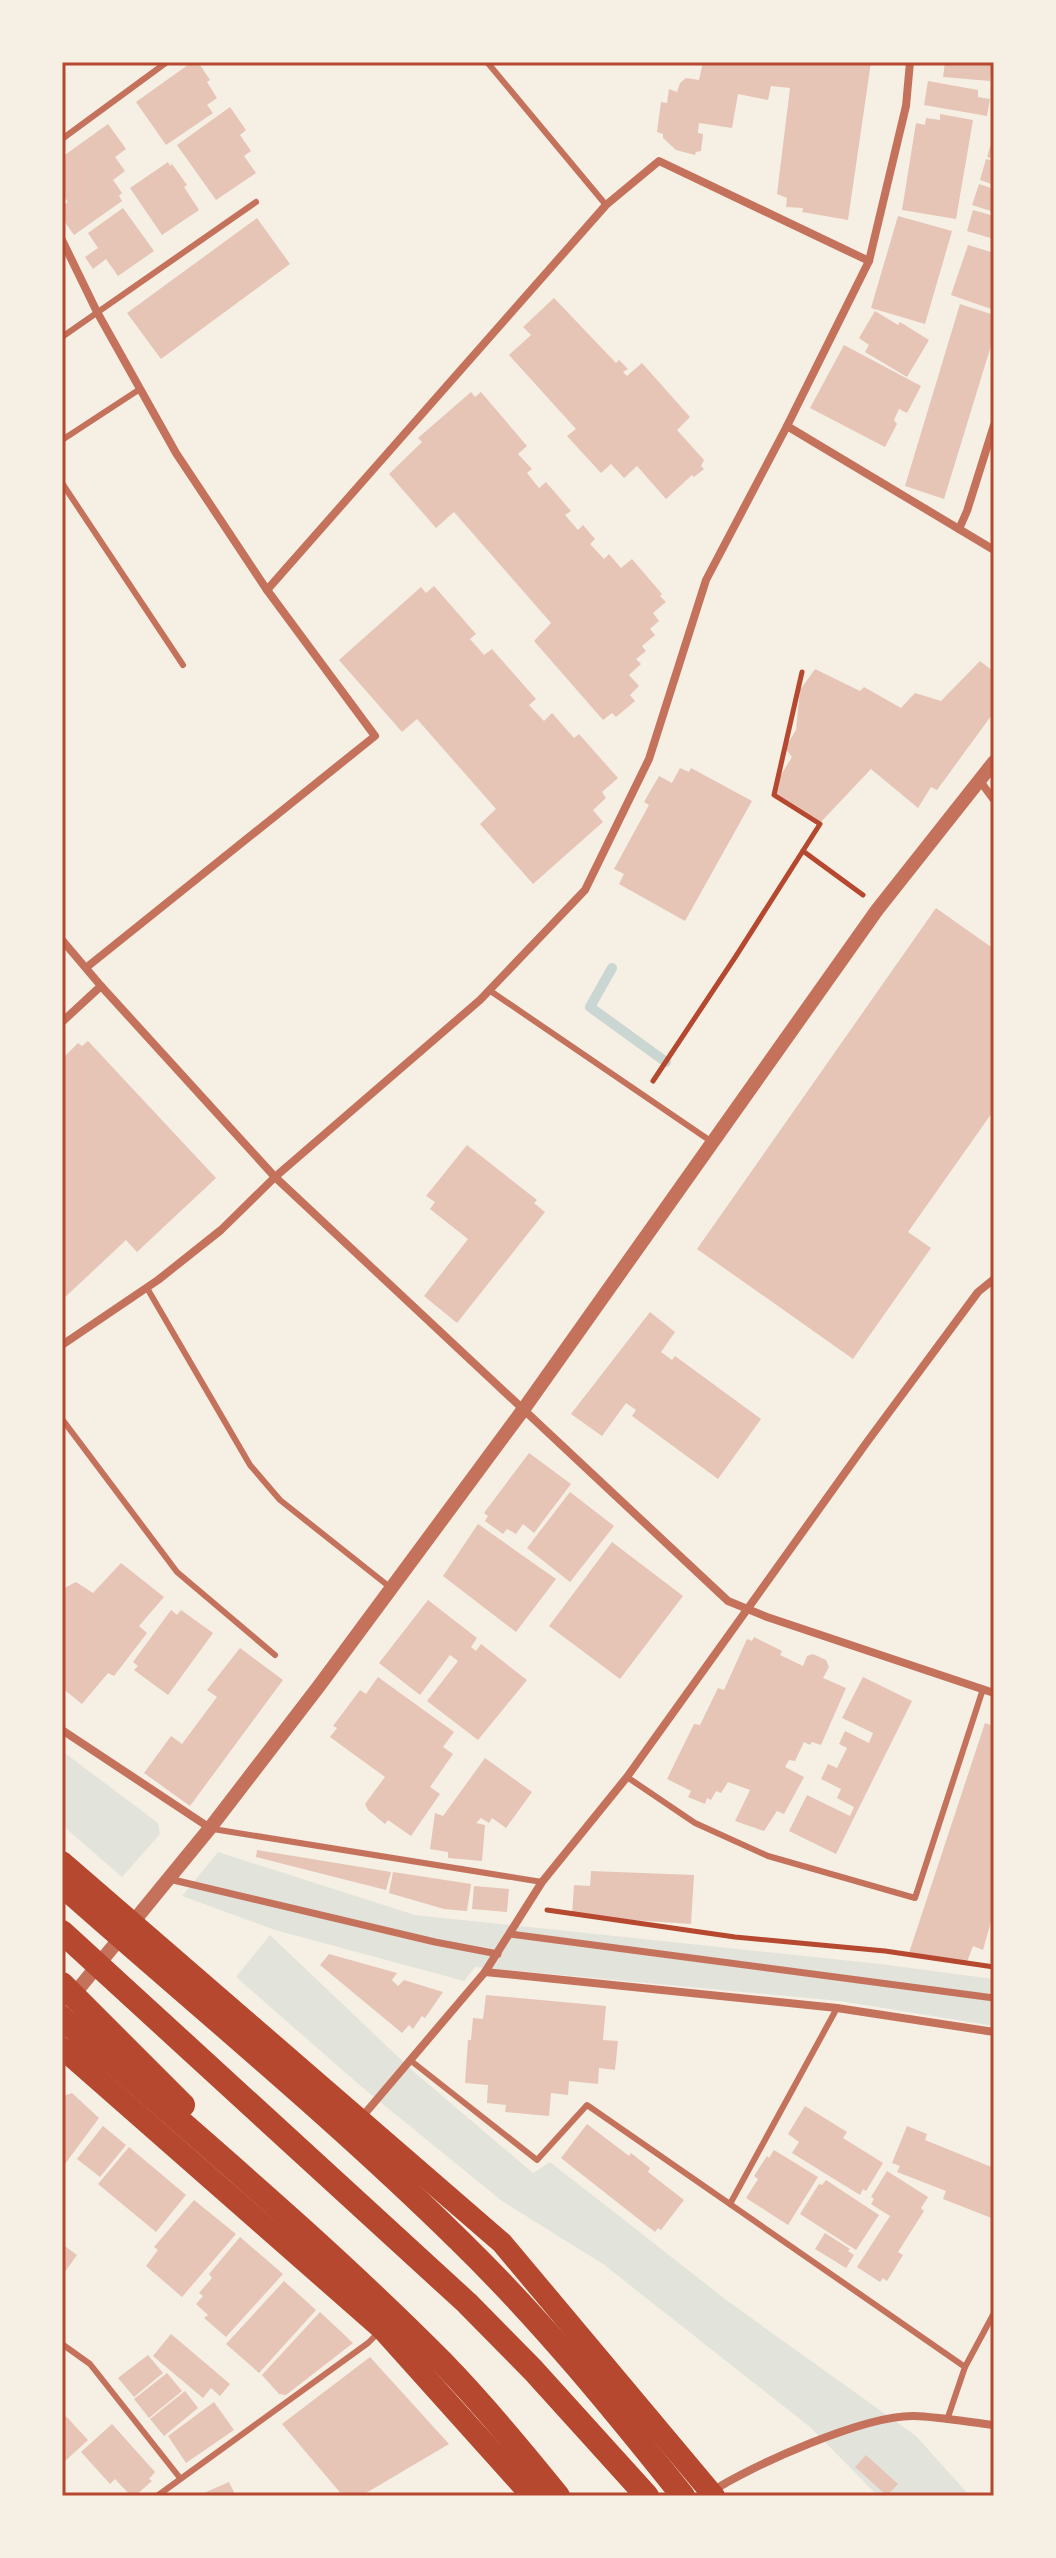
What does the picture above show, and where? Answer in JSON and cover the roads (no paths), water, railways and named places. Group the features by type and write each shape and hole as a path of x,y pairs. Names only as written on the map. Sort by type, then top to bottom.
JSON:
{"highway":[{"path":"62,1862 502,2243 713,2494"},
{"path":"62,1885 376,2162 461,2242 538,2321 683,2496"},
{"path":"62,1932 467,2303 533,2370 647,2496"},
{"path":"62,1984 336,2261 545,2460 578,2496"},
{"path":"62,2018 336,2261"},
{"path":"62,2048 382,2329 523,2490"},
{"path":"443,2363 558,2496"}],"street":[{"path":"62,1345 147,1288 221,1230 275,1177 489,990 585,890 649,759 706,580 869,261 906,106 910,62"},
{"path":"267,590 606,205 659,161 869,261"},
{"path":"62,240 97,312 176,453 267,590 375,736 87,967"},
{"path":"959,529 994,425"},
{"path":"787,426 994,550"},
{"path":"62,2009 210,1828 391,1588 523,1410 879,907 994,762"},
{"path":"980,781 994,800"},
{"path":"62,940 275,1177 728,1601 749,1611 994,1693"},
{"path":"62,1022 101,986"},
{"path":"361,2118 485,1972 542,1882 627,1777 877,1429 978,1292 994,1279"},
{"path":"62,1730 210,1828"},
{"path":"169,1879 498,1954"},
{"path":"510,1934 994,1998"},
{"path":"485,1972 837,2008 994,2032"},
{"path":"713,2494 729,2480 877,2420 912,2416 994,2425"}],"lane":[{"path":"62,139 167,62"},
{"path":"487,62 606,205"},
{"path":"62,337 256,202"},
{"path":"62,440 140,389"},
{"path":"62,483 183,665"},
{"path":"489,990 712,1142"},
{"path":"147,1288 250,1465 280,1500 391,1588"},
{"path":"62,1419 177,1572 275,1655"},
{"path":"627,1777 695,1823 768,1856 915,1898 983,1689"},
{"path":"210,1828 542,1882"},
{"path":"730,2204 837,2008"},
{"path":"410,2060 537,2160 587,2105 965,2367"},
{"path":"947,2420 965,2367 994,2313"},
{"path":"157,2496 368,2343 382,2329"},
{"path":"62,2344 90,2364 180,2478"}],"waterway":[{"path":"612,968 590,1007 666,1062"}]}
